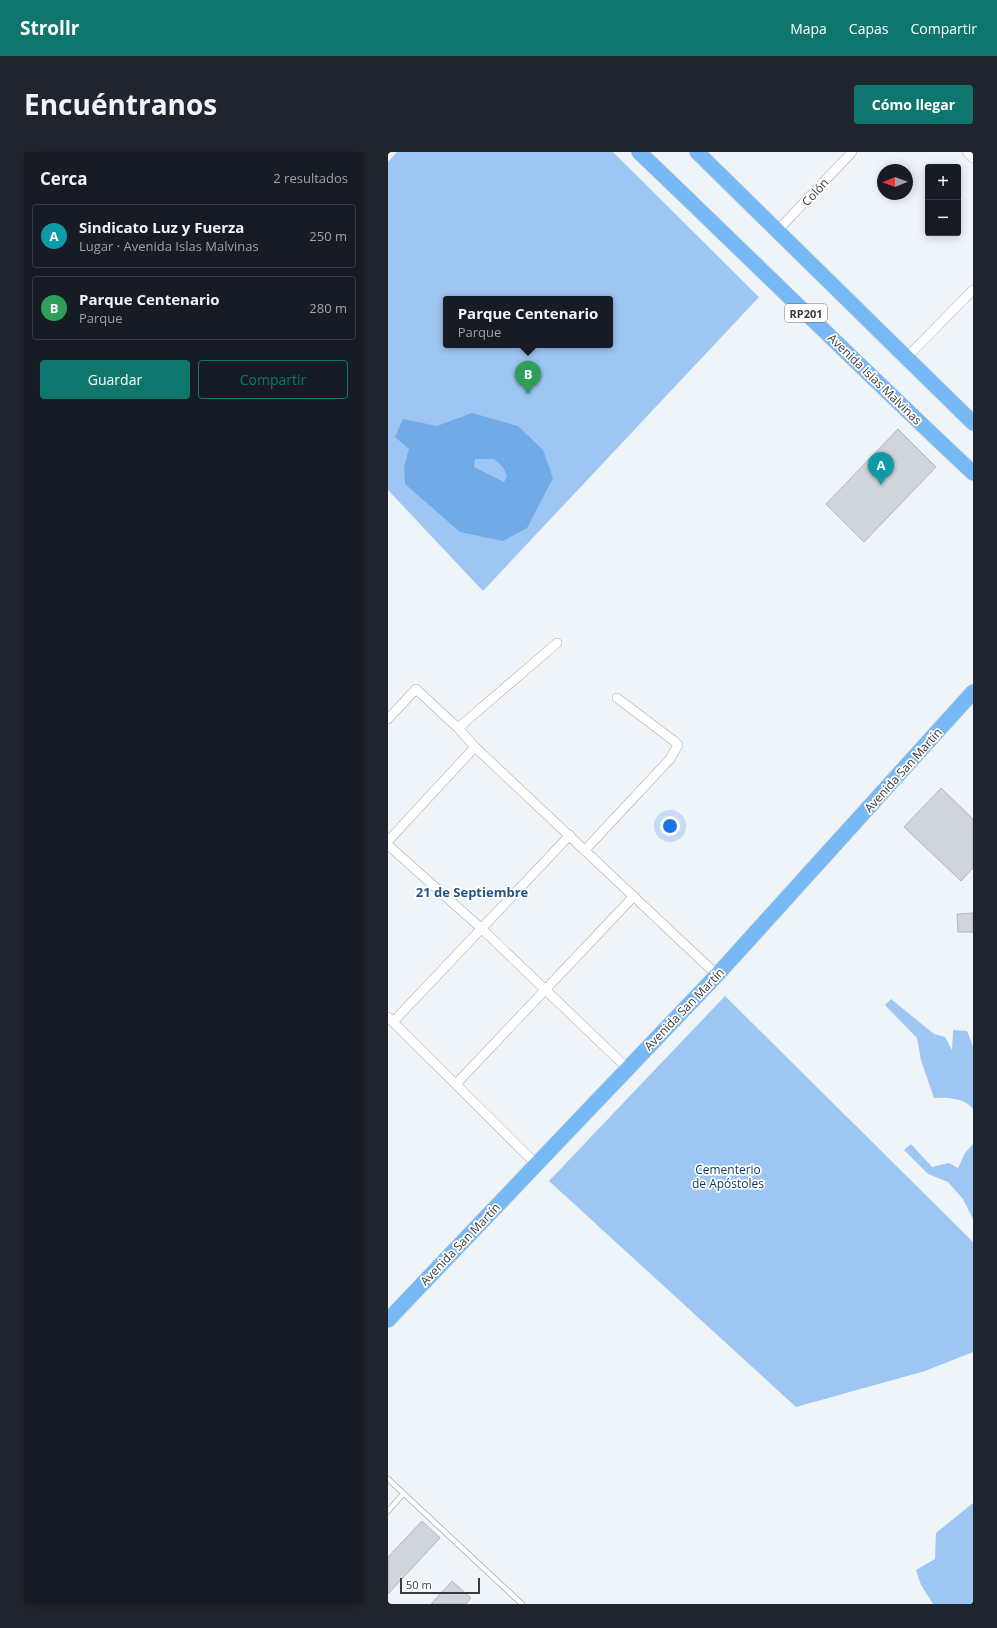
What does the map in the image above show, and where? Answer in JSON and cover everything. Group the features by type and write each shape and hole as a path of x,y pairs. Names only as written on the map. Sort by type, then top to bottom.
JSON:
{"main road":[{"name":"Avenida Islas Malvinas","path":"639,152 752,260 880,386 973,473"},
{"name":"RP201","path":"697,152 973,423"},
{"name":"Avenida San Martín","path":"388,1320 717,975 973,692"}],"street":[{"name":"Colón","path":"777,231 852,152"},
{"path":"967,152 973,158"},
{"path":"906,358 973,290"},
{"path":"458,728 557,643"},
{"path":"388,719 416,689 458,728 475,747 717,975"},
{"path":"585,850 670,759 678,746 674,740 617,698"},
{"path":"388,841 475,747"},
{"path":"536,1164 390,1019 482,929 570,835"},
{"path":"388,845 482,929 627,1068"},
{"path":"456,1084 634,896"}],"lane":[{"path":"388,1479 522,1604"},
{"path":"388,1510 403,1494"}],"green space":[{"path":"397,152 613,152 759,297 483,591 388,490 388,162"},
{"name":"Cementerio de Apóstoles","path":"725,996 973,1242 973,1352 925,1371 796,1407 549,1181"},
{"path":"891,999 934,1034 945,1037 952,1050 953,1030 967,1031 973,1046 973,1109 966,1102 961,1100 934,1098 921,1060 917,1038 885,1005"},
{"path":"911,1144 932,1167 949,1163 958,1168 965,1153 973,1144 973,1219 963,1199 948,1182 928,1174 904,1150"},
{"path":"973,1503 973,1604 933,1604 921,1585 916,1570 935,1559 936,1533"}],"shaded area":[{"path":"472,413 518,426 543,450 553,478 527,528 503,541 460,532 405,484 404,467 409,449 395,437 403,419 437,426","holes":["475,459 494,459 503,467 507,476 504,482 474,467"]}],"building":[{"path":"898,429 936,467 864,542 826,504"},
{"path":"941,788 973,819 973,868 961,881 904,827"},
{"path":"973,913 973,932 958,932 957,914"},
{"path":"422,1521 440,1538 388,1594 388,1557"},
{"path":"452,1581 471,1598 466,1604 431,1604"}],"place":[{"name":"Parque Centenario","path":"528,394"},
{"name":"Sindicato Luz y Fuerza","path":"881,485"}],"district":[{"name":"21 de Septiembre","path":"472,892"}]}
